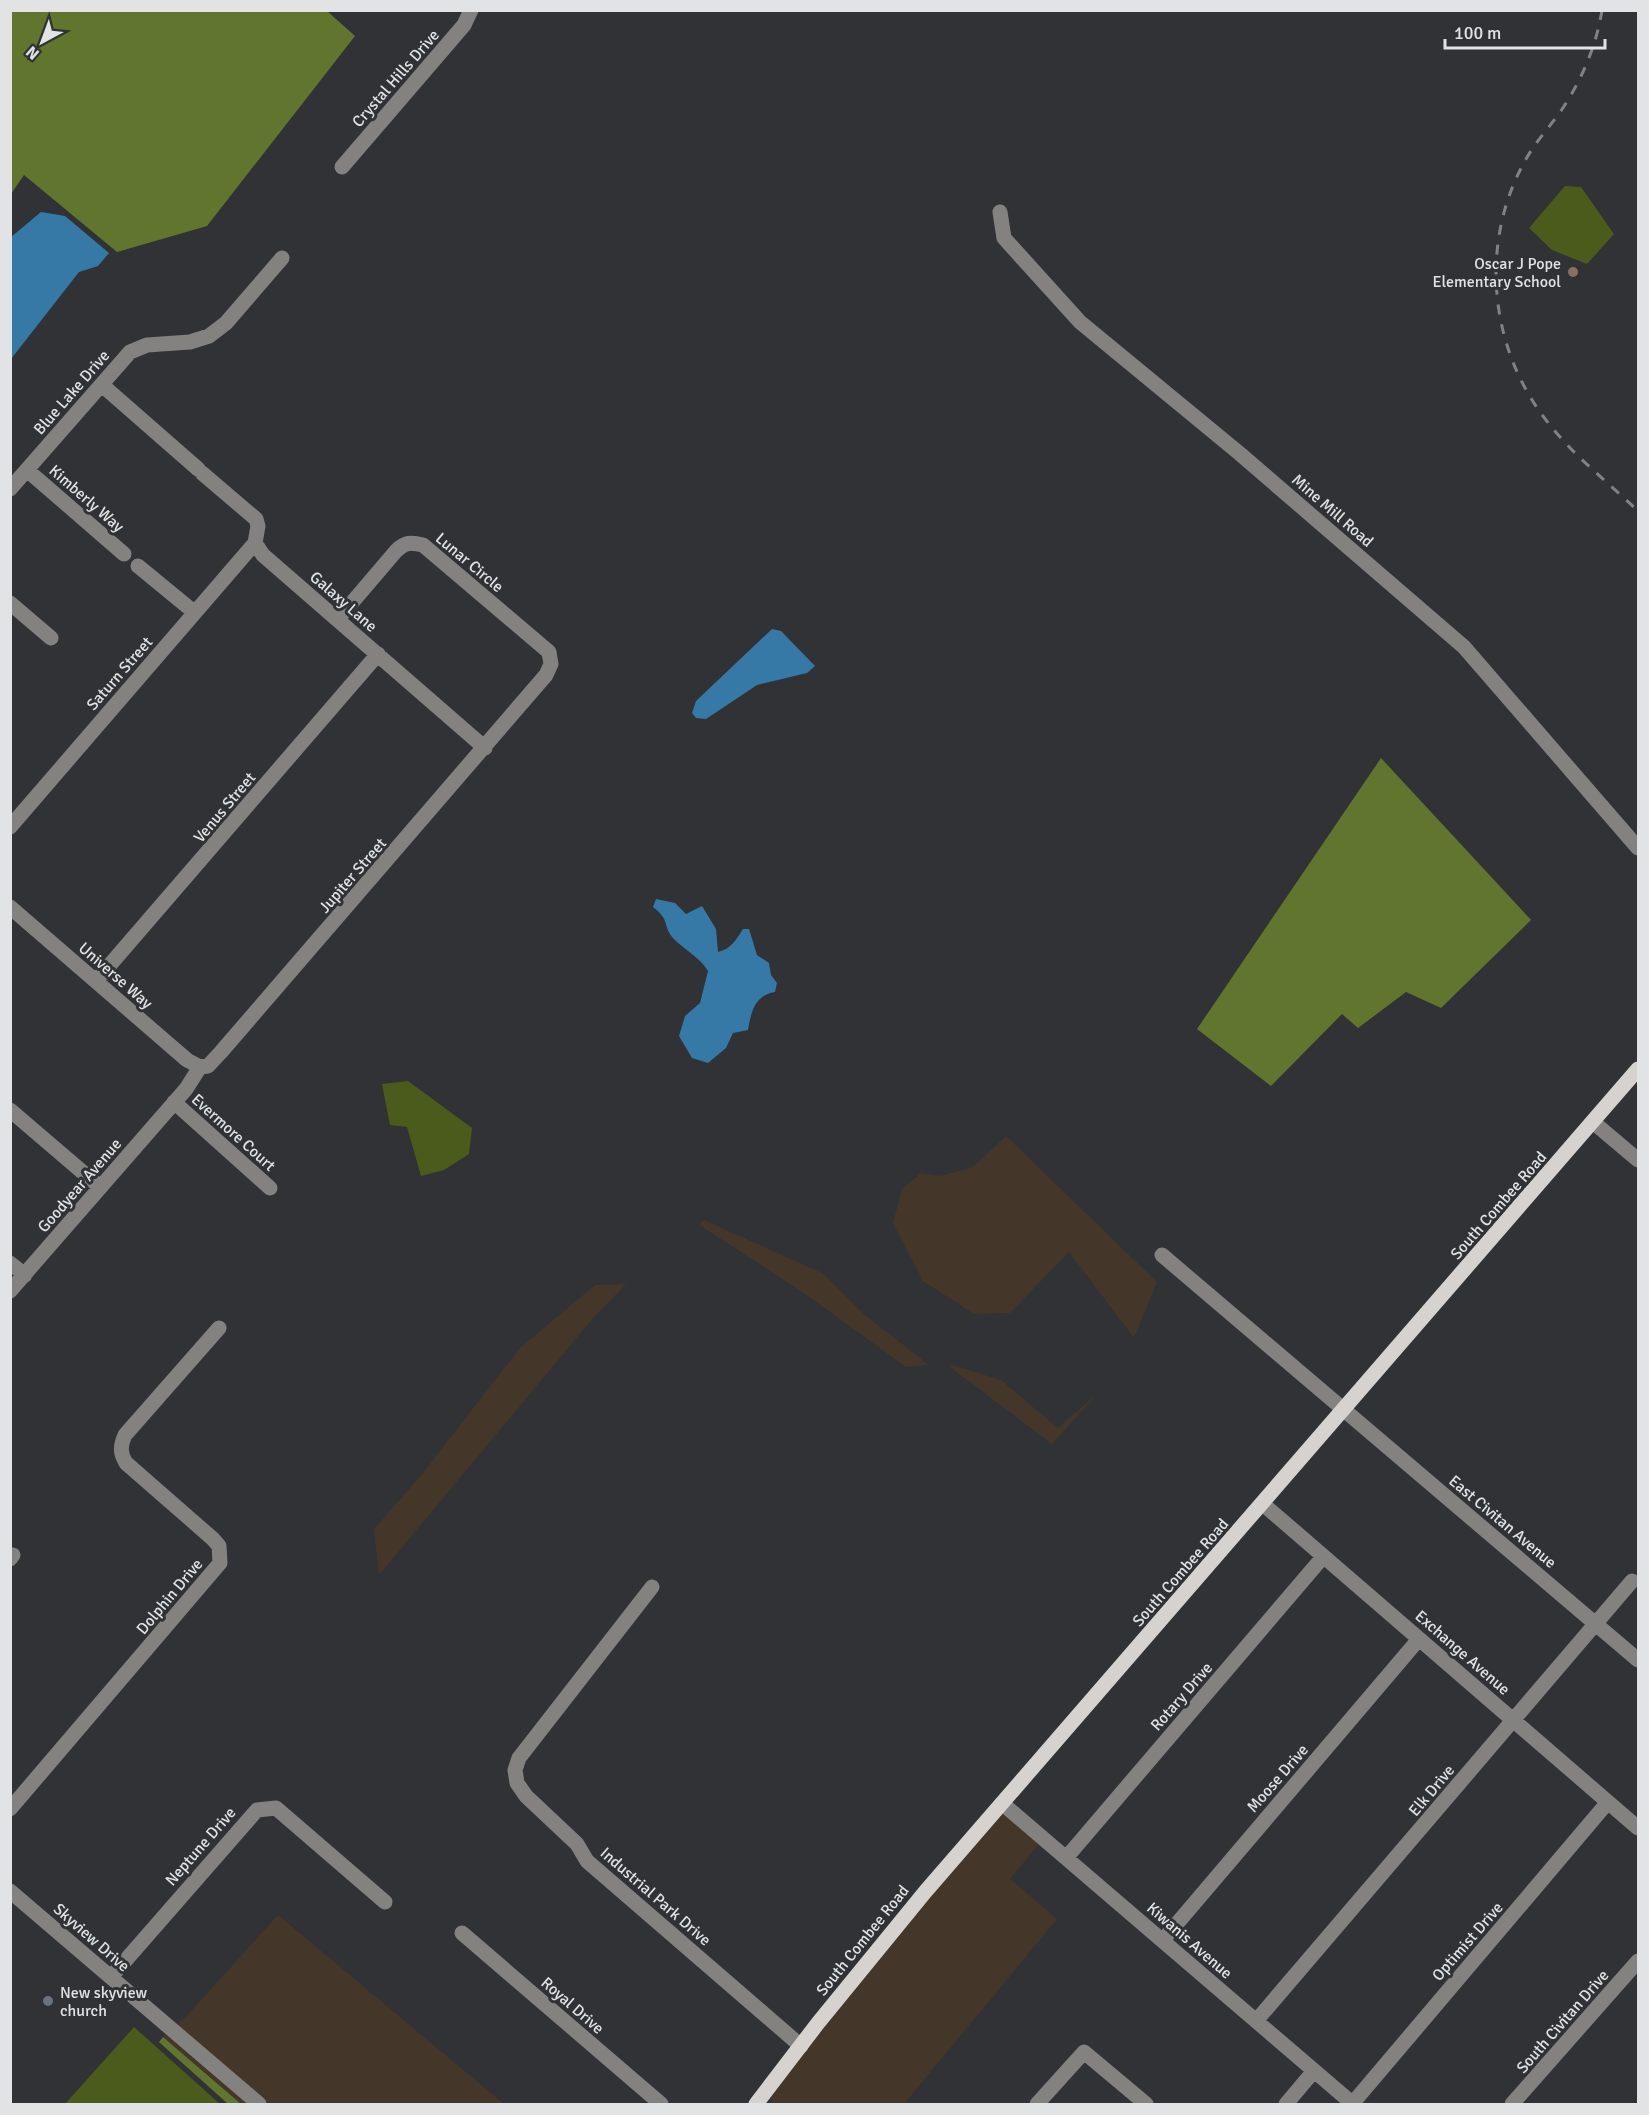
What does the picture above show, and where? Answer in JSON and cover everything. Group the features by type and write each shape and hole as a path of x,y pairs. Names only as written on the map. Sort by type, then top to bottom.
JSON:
{"main road":[{"name":"South Combee Road","path":"761,2103 801,2046 921,1897 1638,1069"}],"street":[{"name":"Crystal Hills Drive","path":"342,167 464,25 471,10"},
{"name":"Mine Mill Road","path":"1000,212 1004,237 1080,321 1231,446 1464,647 1638,848"},
{"name":"Blue Lake Drive","path":"10,489 130,352 147,345 190,342 209,336 226,323 282,258"},
{"path":"102,385 256,519 258,526 255,543"},
{"name":"Kimberly Way","path":"27,470 124,554"},
{"name":"Lunar Circle","path":"338,619 396,551 402,545 413,542 423,545 549,652 551,664"},
{"name":"Saturn Street","path":"10,827 255,543"},
{"name":"Galaxy Lane","path":"255,543 263,555 485,748"},
{"path":"138,566 194,612"},
{"path":"10,603 51,638"},
{"name":"Venus Street","path":"96,981 378,654"},
{"name":"Jupiter Street","path":"174,1102 200,1067 208,1066 485,748 546,675 551,664"},
{"name":"Universe Way","path":"10,907 187,1060 200,1067"},
{"name":"Goodyear Avenue","path":"10,1291 174,1102"},
{"name":"Evermore Court","path":"174,1102 270,1188"},
{"path":"10,1110 100,1187"},
{"path":"1593,1122 1638,1160"},
{"name":"East Civitan Avenue","path":"1162,1256 1638,1660"},
{"path":"10,1263 25,1275"},
{"name":"Dolphin Drive","path":"10,1809 220,1563 219,1546 213,1539 126,1463 121,1456 121,1444 125,1435 219,1328"},
{"name":"Exchange Avenue","path":"1263,1504 1638,1828"},
{"name":"Rotary Drive","path":"1066,1858 1323,1557"},
{"name":"Elk Drive","path":"1256,2021 1448,1800 1513,1719 1632,1581"},
{"name":"Industrial Park Drive","path":"652,1587 519,1758 515,1770 517,1783 526,1796 577,1844 587,1861 801,2046"},
{"name":"Moose Drive","path":"1163,1940 1419,1639"},
{"name":"Optimist Drive","path":"1352,2104 1608,1802"},
{"name":"Kiwanis Avenue","path":"1003,1804 1352,2104"},
{"name":"Neptune Drive","path":"111,1977 257,1810 276,1808 385,1902"},
{"name":"Skyview Drive","path":"10,1890 259,2104"},
{"name":"Royal Drive","path":"462,1934 661,2104"},
{"name":"South Civitan Drive","path":"1512,2104 1638,1961"},
{"path":"1037,2104 1084,2052 1146,2104"},
{"path":"1286,2104 1313,2072"}],"shaded area":[{"path":"1006,1136 1157,1282 1134,1338 1069,1252 1010,1313 974,1314 923,1281 893,1223 902,1189 921,1173 940,1176 973,1167"},
{"path":"704,1220 822,1273 865,1315 929,1365 906,1367 804,1293 699,1225"},
{"path":"626,1284 594,1317 379,1575 374,1529 419,1478 520,1348 595,1285"},
{"path":"952,1365 1001,1380 1058,1428 1097,1394 1052,1444 950,1367"},
{"path":"1003,1813 1039,1844 1010,1879 1057,1919 904,2104 775,2104 768,2099 822,2027 929,1896"},
{"path":"278,1915 504,2104 269,2104 175,2024 184,2019"},
{"path":"167,2033 250,2104 241,2104 163,2037"}],"green space":[{"path":"11,10 327,11 355,36 207,226 117,252 24,175 11,194"},
{"path":"1565,186 1581,187 1614,234 1587,264 1552,250 1529,228"},
{"path":"1381,758 1531,920 1441,1008 1406,992 1358,1028 1342,1014 1271,1086 1197,1029"},
{"path":"408,1081 472,1128 469,1154 444,1170 421,1176 407,1127 390,1125 382,1084"},
{"path":"134,2027 220,2104 65,2104"},
{"path":"163,2037 241,2104 228,2104 159,2042"}],"water":[{"path":"41,212 65,216 109,253 98,266 79,272 11,359 11,237"},
{"path":"772,629 781,631 815,666 807,673 757,685 706,719 696,718 692,713 696,701"},
{"path":"656,899 675,903 686,914 702,906 716,929 718,952 730,946 743,929 749,929 757,955 769,963 771,975 777,983 775,992 763,997 755,1005 748,1030 733,1033 726,1048 708,1063 692,1058 679,1036 685,1016 700,1003 708,971 670,934 662,916 653,907"}],"railway":[{"path":"1602,10 1596,38 1580,78 1558,115 1526,159 1511,192 1501,226 1496,261 1497,296 1503,330 1514,364 1529,396 1570,448 1638,511"}],"place":[{"name":"Oscar J Pope Elementary School","path":"1573,272"},
{"name":"New skyview church","path":"48,2001"}]}
